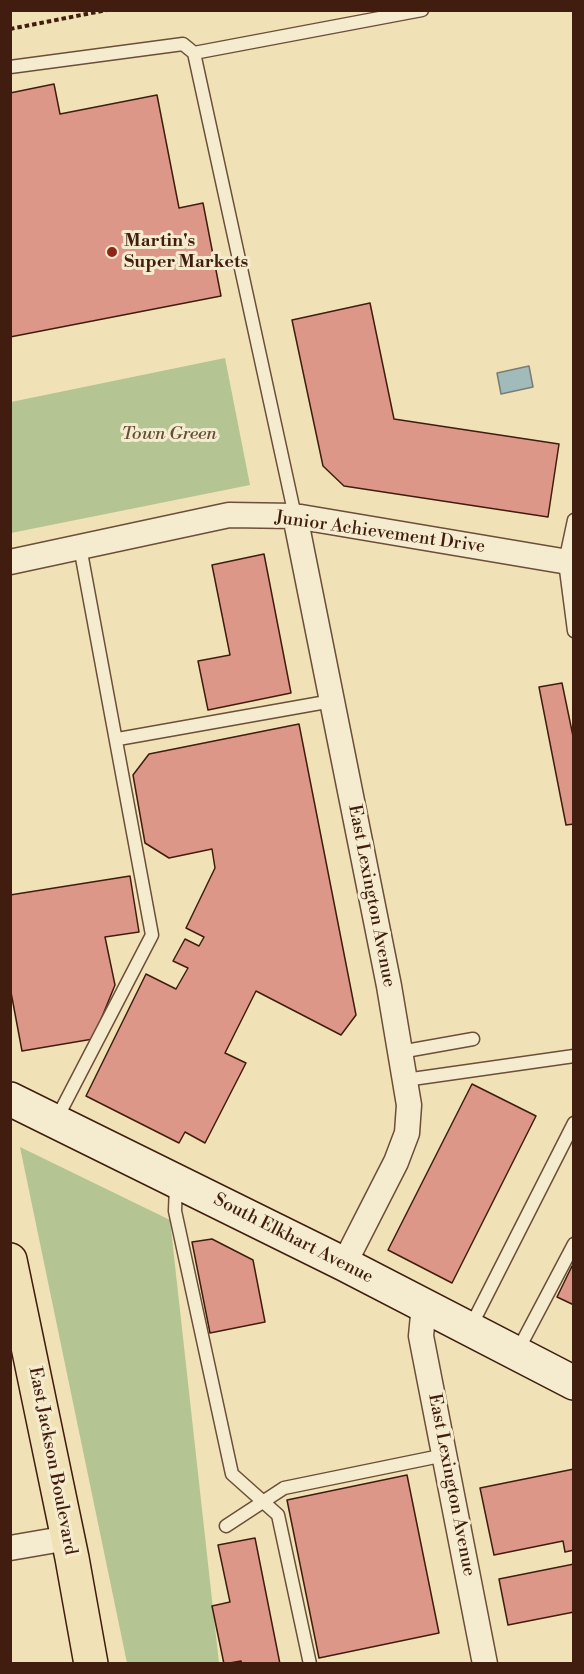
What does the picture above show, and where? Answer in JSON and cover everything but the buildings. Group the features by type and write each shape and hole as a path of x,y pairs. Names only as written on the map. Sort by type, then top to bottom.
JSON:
{"main road":[{"name":"South Elkhart Avenue","path":"10,1099 344,1264 573,1383"},
{"name":"East Jackson Boulevard","path":"10,1260 57,1540 68,1664"},
{"name":"East Jackson Boulevard","path":"10,1366 91,1664"}],"street":[{"name":"Junior Achievement Drive","path":"10,562 229,515 295,516 569,562"},
{"name":"East Lexington Avenue","path":"295,516 409,1105 407,1133 396,1162 344,1264"},
{"name":"East Lexington Avenue","path":"424,1305 421,1336 485,1664"},
{"path":"10,1548 57,1540"}],"lane":[{"path":"194,53 422,10"},
{"path":"10,67 183,44 194,53 295,516"},
{"path":"573,519 569,562 573,631"},
{"path":"55,1121 152,935 118,739 80,547"},
{"path":"118,739 332,701"},
{"path":"400,1052 473,1039"},
{"path":"405,1080 573,1056"},
{"path":"470,1329 573,1123"},
{"path":"176,1181 175,1210 232,1474 278,1515 310,1664"},
{"path":"516,1353 573,1244"},
{"path":"226,1526 284,1488 445,1455"}],"path":[{"path":"10,29 107,10"}],"green space":[{"name":"Town Green","path":"225,358 250,485 11,533 11,402"},
{"path":"20,1147 170,1220 219,1663 127,1663"}],"water":[{"path":"529,366 533,387 501,394 497,373"}],"place":[{"name":"Martin's Super Markets","path":"112,252"}]}
